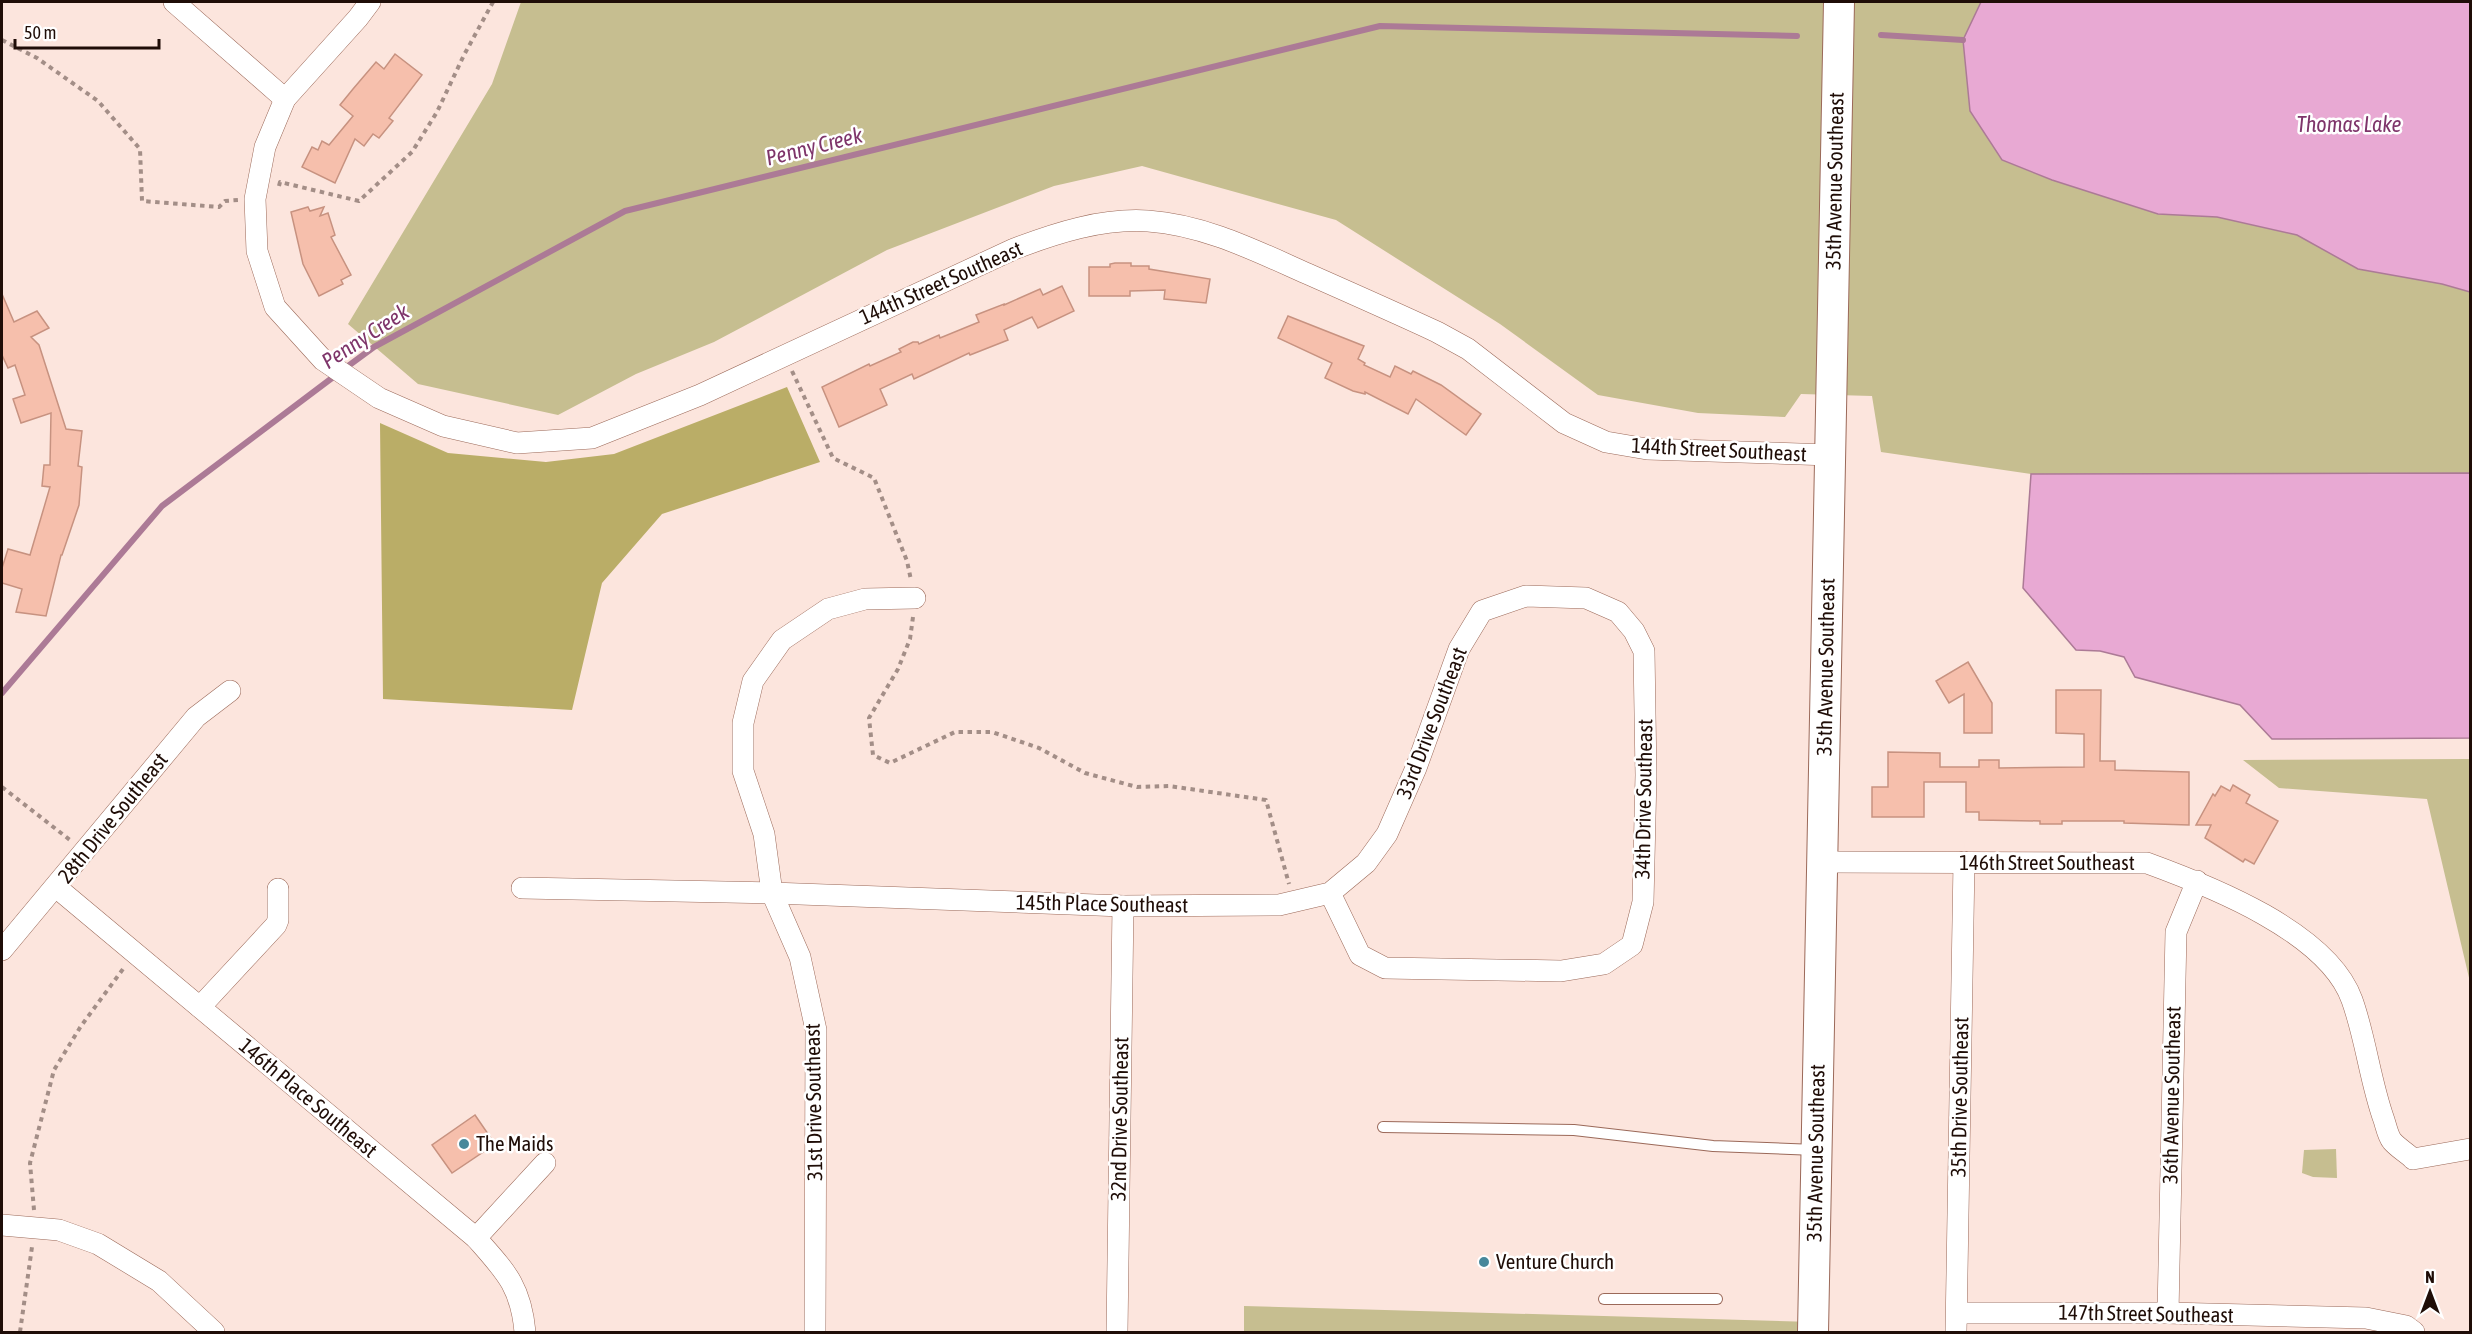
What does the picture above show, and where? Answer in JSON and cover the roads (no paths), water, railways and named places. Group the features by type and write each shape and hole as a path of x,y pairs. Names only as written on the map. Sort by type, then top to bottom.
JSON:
{"street":[{"path":"174,2 285,99"},
{"name":"144th Street Southeast","path":"370,2 285,99 265,147 255,199 257,251 275,307 323,360 379,398 443,426 517,442 592,438 700,395 986,261 1044,238 1103,224 1146,221 1185,227 1224,237 1437,332 1468,349 1564,423 1606,442 1647,449 1830,455"},
{"name":"35th Avenue Southeast","path":"1813,1332 1839,2"},
{"name":"33rd Drive Southeast","path":"1330,893 1366,863 1388,834 1416,768 1459,649 1482,610 1526,596 1586,598 1618,612 1634,631 1644,651"},
{"name":"31st Drive Southeast","path":"815,1332 816,1030 800,957 772,893 764,834 744,771 743,723 753,681 782,640 828,609 865,599 915,598"},
{"name":"34th Drive Southeast","path":"1330,893 1360,955 1385,968 1561,971 1604,964 1632,945 1643,902 1646,775 1644,651"},
{"name":"28th Drive Southeast","path":"2,950 86,852 196,717 230,691"},
{"name":"146th Street Southeast","path":"1822,862 2147,863 2197,882 2257,910 2304,941 2334,968 2352,999 2377,1102 2391,1140 2413,1159 2470,1149"},
{"name":"35th Drive Southeast","path":"1957,1323 1964,862"},
{"name":"36th Avenue Southeast","path":"2168,1313 2176,932 2197,882"},
{"name":"146th Place Southeast","path":"56,887 476,1238 507,1274 523,1308 525,1332"},
{"name":"145th Place Southeast","path":"522,888 772,893 1123,906 1279,905 1330,893"},
{"path":"200,1007 276,925 278,890"},
{"name":"32nd Drive Southeast","path":"1116,1332 1123,906"},
{"path":"476,1238 545,1163"},
{"path":"2,1225 59,1230 108,1250 159,1281 214,1332"},
{"name":"147th Street Southeast","path":"1957,1323 2168,1313 2366,1318 2410,1329"}],"lane":[{"path":"1383,1127 1574,1130 1713,1146 1816,1150"},
{"path":"1604,1299 1716,1299"}],"water":[{"name":"Thomas Lake","path":"1981,2 2470,2 2470,292 2442,284 2358,269 2297,235 2217,217 2158,214 2052,180 2002,160 1970,111 1963,40"},
{"path":"2470,473 2470,738 2272,739 2240,705 2135,677 2124,657 2100,651 2076,650 2023,588 2031,474"}],"waterway":[{"name":"Penny Creek","path":"344,369 374,347 625,211 1380,26 1797,36"},
{"name":"Penny Creek","path":"1881,35 1963,40"},
{"name":"Penny Creek","path":"2,693 162,506 336,375"}],"place":[{"name":"The Maids","path":"464,1144"},
{"name":"Venture Church","path":"1484,1262"}]}
